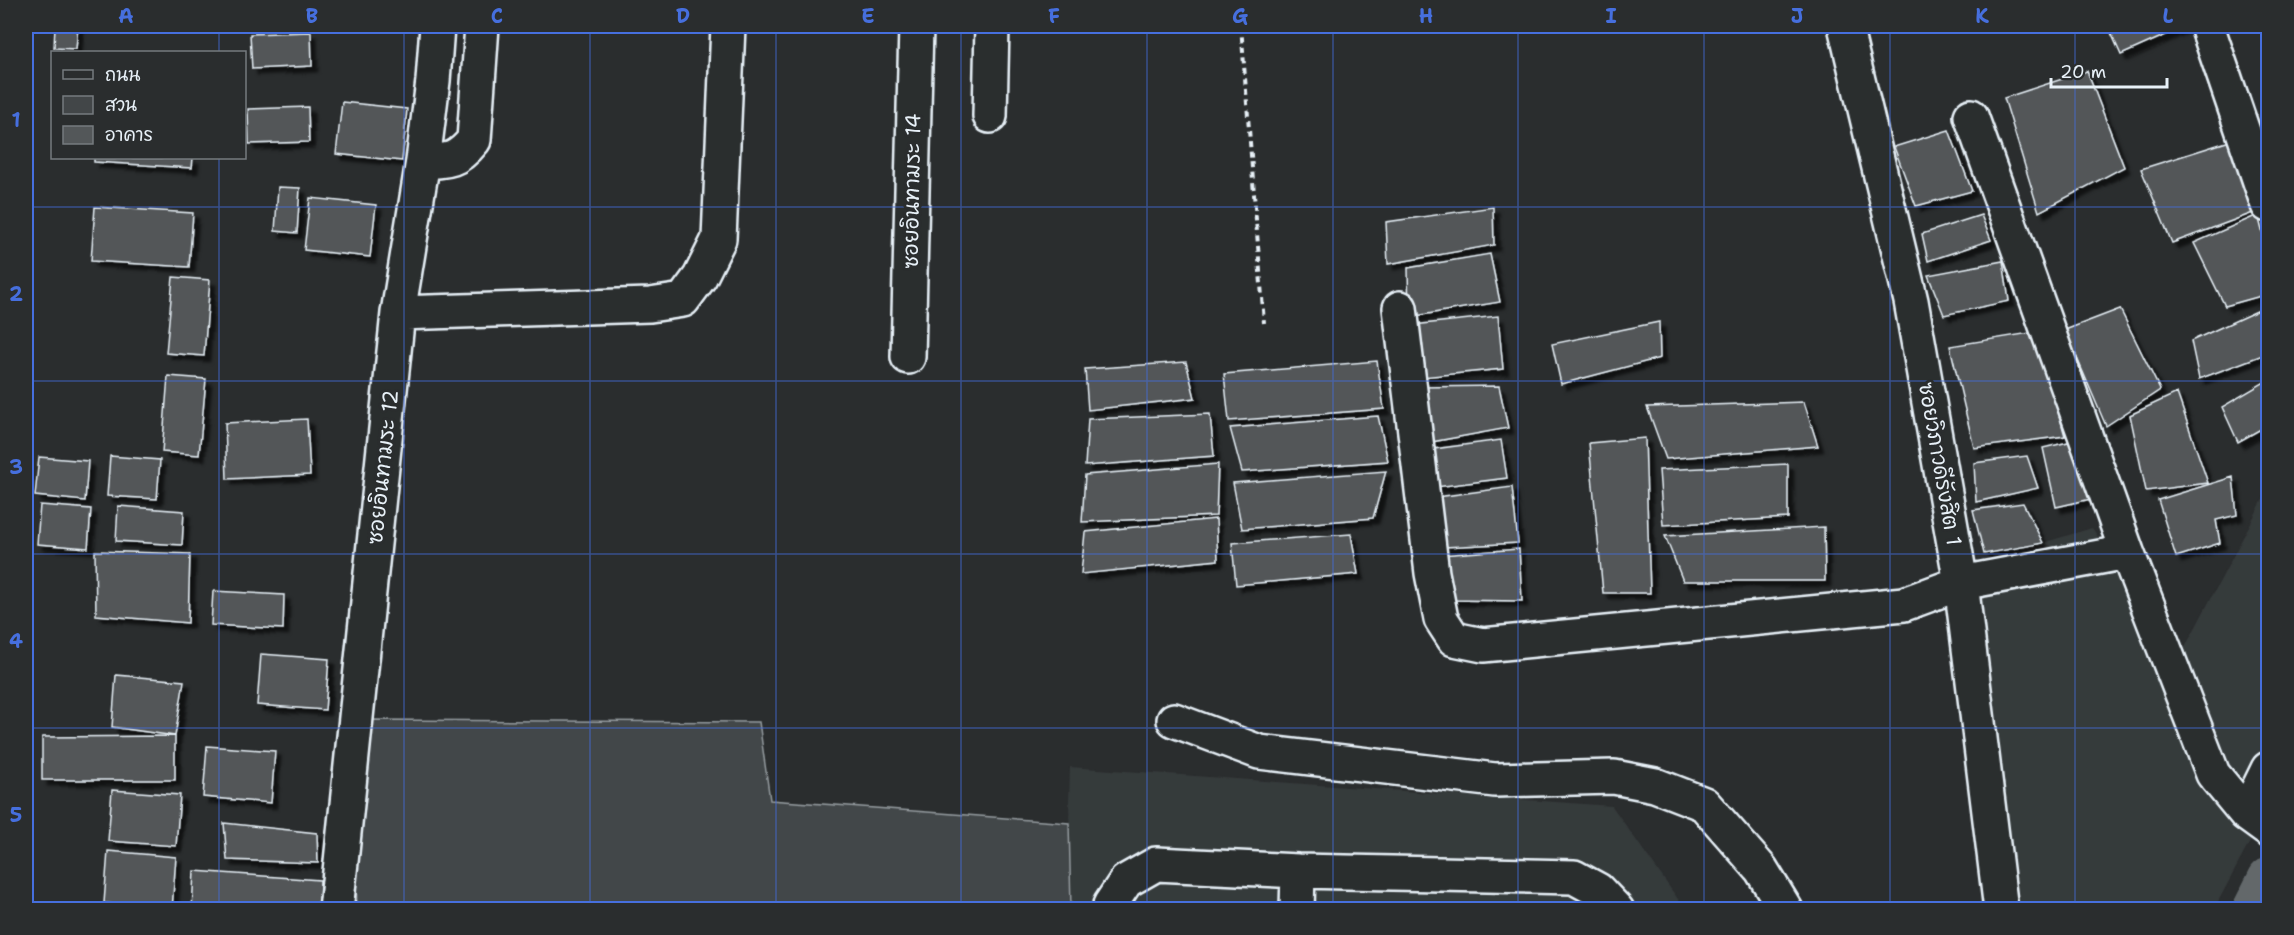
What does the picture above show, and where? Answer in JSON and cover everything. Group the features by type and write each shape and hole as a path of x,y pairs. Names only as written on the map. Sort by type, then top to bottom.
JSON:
{"street":[{"name":"ซอยอินทามระ 12","path":"336,909 398,313 423,161 437,26"},
{"path":"423,161 448,162 463,153 474,140 482,26"},
{"path":"398,313 650,305 683,300 700,277 719,239 728,26"},
{"name":"ซอยอินทามระ 14","path":"908,357 916,26"},
{"path":"990,116 992,26"},
{"name":"ซอยวิภาวดีรังสิต 1","path":"1845,26 1911,301 1961,583 2001,909"},
{"path":"2207,26 2268,206"},
{"path":"1971,116 2127,552 2213,774 2257,822"},
{"path":"1400,308 1432,573 1441,620 1454,639 1483,645 1904,604 1961,583 2127,552"},
{"path":"1174,720 1259,752 1494,780 1614,777 1655,785 1704,804 1761,869 1786,909"},
{"path":"2257,822 2268,769"},
{"path":"1110,909 1110,905 1126,880 1156,864 1298,871 1574,877 1598,890 1617,909"},
{"path":"1297,909 1298,871"}],"path":[{"path":"1240,26 1264,323"}],"shaded area":[{"path":"2268,490 2268,808 2214,909 1990,909 1947,572 2092,528 2181,655"},
{"path":"1070,767 1612,806 1685,909 1071,909"}],"green space":[{"path":"373,720 759,722 770,800 1069,823 1071,909 357,909 356,878"}],"building":[{"path":"55,26 78,26 76,49 54,48"},
{"path":"2108,26 2186,26 2121,55"},
{"path":"311,32 312,66 252,69 250,34"},
{"path":"2087,71 2124,167 2039,212 2004,98"},
{"path":"342,102 407,109 402,161 336,154"},
{"path":"308,107 309,142 249,144 248,109"},
{"path":"1949,130 1972,191 1916,206 1894,147"},
{"path":"2230,141 2253,213 2172,243 2141,169"},
{"path":"94,159 193,159 192,168 94,162"},
{"path":"278,187 300,188 297,233 275,231"},
{"path":"310,198 376,205 370,257 304,250"},
{"path":"95,207 193,213 189,267 91,261"},
{"path":"1493,207 1494,245 1388,264 1386,222"},
{"path":"1981,215 1991,240 1928,261 1922,234"},
{"path":"2258,215 2268,254 2268,294 2225,306 2194,243"},
{"path":"1490,254 1500,302 1409,317 1408,268"},
{"path":"2003,261 2009,301 1944,315 1928,275"},
{"path":"173,277 210,280 204,356 166,353"},
{"path":"2268,306 2268,353 2199,379 2191,341"},
{"path":"2120,309 2160,390 2106,426 2065,330"},
{"path":"1498,316 1503,369 1422,377 1413,325"},
{"path":"1659,322 1660,358 1561,384 1552,344"},
{"path":"2036,332 2065,436 1974,448 1950,346"},
{"path":"1377,361 1384,409 1229,421 1224,374"},
{"path":"1186,362 1195,398 1088,410 1085,369"},
{"path":"168,376 206,379 199,455 162,452"},
{"path":"2268,380 2268,425 2238,442 2222,407"},
{"path":"1499,386 1508,428 1426,443 1419,387"},
{"path":"2177,393 2208,483 2146,491 2130,415"},
{"path":"1804,402 1818,446 1666,459 1647,407"},
{"path":"1210,414 1214,456 1085,466 1088,419"},
{"path":"1378,416 1388,461 1242,472 1230,428"},
{"path":"307,419 310,475 227,479 225,423"},
{"path":"1645,438 1650,593 1603,593 1589,443"},
{"path":"1501,440 1507,478 1436,487 1434,449"},
{"path":"2077,440 2091,499 2056,507 2043,448"},
{"path":"110,456 160,460 157,499 107,496"},
{"path":"2027,456 2038,488 1976,502 1974,463"},
{"path":"39,457 88,461 85,501 35,496"},
{"path":"1218,464 1216,516 1082,522 1085,475"},
{"path":"1788,464 1788,518 1663,525 1659,470"},
{"path":"1386,471 1373,518 1242,529 1233,483"},
{"path":"2233,477 2237,515 2216,520 2220,543 2176,557 2158,500"},
{"path":"1512,487 1518,543 1444,547 1437,497"},
{"path":"2023,503 2043,543 1984,554 1973,510"},
{"path":"40,505 91,509 88,548 37,544"},
{"path":"118,506 184,511 182,545 116,541"},
{"path":"1216,519 1218,560 1081,574 1085,532"},
{"path":"1824,527 1825,581 1683,581 1665,536"},
{"path":"1351,534 1358,574 1236,585 1232,543"},
{"path":"1519,549 1522,601 1447,600 1441,555"},
{"path":"95,551 190,554 188,623 96,615"},
{"path":"213,591 284,595 283,629 211,625"},
{"path":"261,654 329,659 325,710 257,705"},
{"path":"116,675 184,681 175,736 112,727"},
{"path":"175,736 175,780 42,780 42,737"},
{"path":"207,746 275,751 271,803 203,797"},
{"path":"112,790 180,795 176,846 108,841"},
{"path":"224,823 317,833 318,863 227,860"},
{"path":"108,851 176,857 172,909 104,903"},
{"path":"194,871 320,880 319,910 192,910"}],"waterway":[{"path":"2252,910 2268,878"}]}
